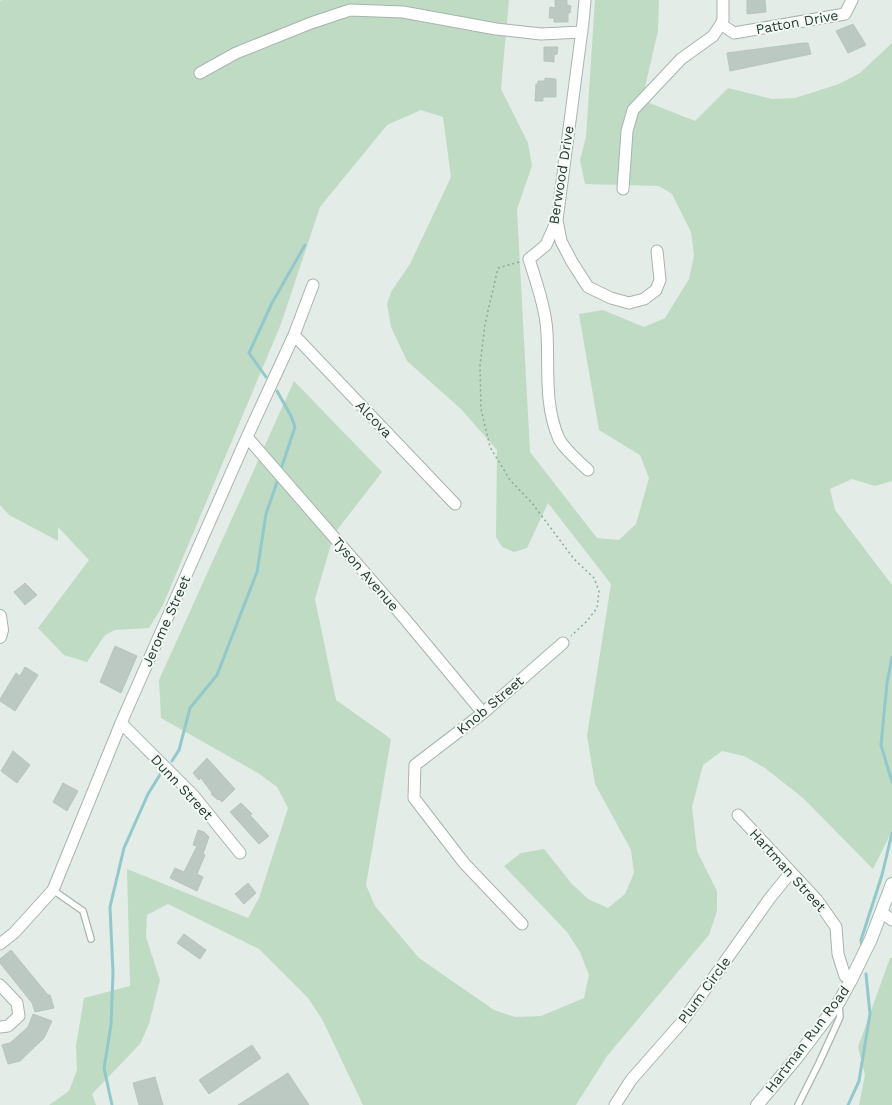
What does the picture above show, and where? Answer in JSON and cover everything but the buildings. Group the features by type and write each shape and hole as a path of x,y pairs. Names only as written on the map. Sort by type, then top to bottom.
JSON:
{"main road":[{"path":"0,616 1,633"},
{"name":"Hartman Run Road","path":"757,1105 794,1061 839,1002 871,939 892,884"}],"street":[{"name":"Berwood Drive","path":"529,259 546,245 557,220 585,0"},
{"path":"623,189 627,131 632,110 680,59 713,36 723,20 723,0"},
{"name":"Patton Drive","path":"721,24 734,33 845,14 852,0"},
{"path":"200,73 236,53 311,23 350,10 403,12 496,29 540,34 582,32"},
{"path":"557,220 561,241 588,287 611,298 629,303 644,299 656,290 660,280 657,251"},
{"path":"529,259 539,291 547,332 549,408 559,440 588,470"},
{"name":"Jerome Street","path":"0,944 14,933 53,890 121,723 247,437 294,335 313,285"},
{"name":"Alcova","path":"294,335 455,504"},
{"name":"Tyson Avenue","path":"247,437 405,619 483,713"},
{"name":"Knob Street","path":"522,924 464,863 414,798 415,765 483,713 563,644"},
{"name":"Dunn Street","path":"121,723 193,796 240,853"},
{"name":"Hartman Street","path":"738,815 817,900 836,927 838,954 846,976 851,980"},
{"name":"Plum Circle","path":"615,1105 631,1080 682,1022 770,898 791,872"},
{"path":"881,912 892,920"},
{"path":"0,1027 8,1026 19,1016 17,1003 2,990"}],"lane":[{"path":"53,890 83,911 91,939"},
{"path":"798,1105 840,1017 839,1002"}],"path":[{"path":"529,259 498,268 484,324 480,366 482,409 490,447 510,480 532,503 574,558 594,578 599,591 597,608 587,621 563,644"}],"green space":[{"path":"509,0 501,89 528,143 532,166 517,209 530,452 597,538 619,540 636,524 649,478 640,455 599,430 579,314 603,310 644,327 665,318 689,279 694,255 691,232 672,194 659,186 585,184 580,160 586,137 595,0 659,0 658,31 642,100 695,121 728,88 772,99 795,98 839,84 860,73 892,43 892,481 875,486 852,479 830,489 835,510 892,585 892,831 873,869 803,798 765,768 744,756 722,751 703,765 692,807 697,851 717,891 717,911 709,935 607,1056 576,1105 363,1105 322,1019 308,998 259,949 168,904 147,915 146,937 160,980 149,1024 140,1044 92,1094 96,1105 49,1105 69,1091 77,1070 76,1046 84,998 130,986 127,869 248,918 259,898 288,808 277,787 258,773 161,718 159,680 294,381 382,472 334,534 315,599 336,700 391,739 366,885 375,906 419,958 494,1010 515,1017 541,1016 584,998 589,975 580,952 567,932 504,866 521,853 544,849 572,884 588,899 608,908 625,894 634,873 631,850 595,784 587,736 611,584 548,503 527,548 514,552 502,547 496,537 497,450 461,409 407,361 391,327 387,304 391,292 410,264 451,177 443,117 421,110 387,125 320,207 281,324 163,605 149,628 115,630 105,635 87,662 64,655 38,628 89,560 58,527 58,541 9,515 0,505 0,1"},
{"path":"890,958 892,958 892,1105 859,1105 865,1075 858,1047"}],"waterway":[{"path":"266,377 249,353 272,303 305,245"},
{"path":"277,391 291,416 295,427 282,466"},
{"path":"172,761 179,750 190,708 217,675 257,572 266,514 277,482"},
{"path":"892,657 887,683 881,745 892,782"},
{"path":"112,1105 104,1068 111,1025 113,973 110,907 124,848 148,794 161,773"},
{"path":"862,946 861,940 882,875 892,833"},
{"path":"848,1105 859,1081 870,1014 866,974"}]}
